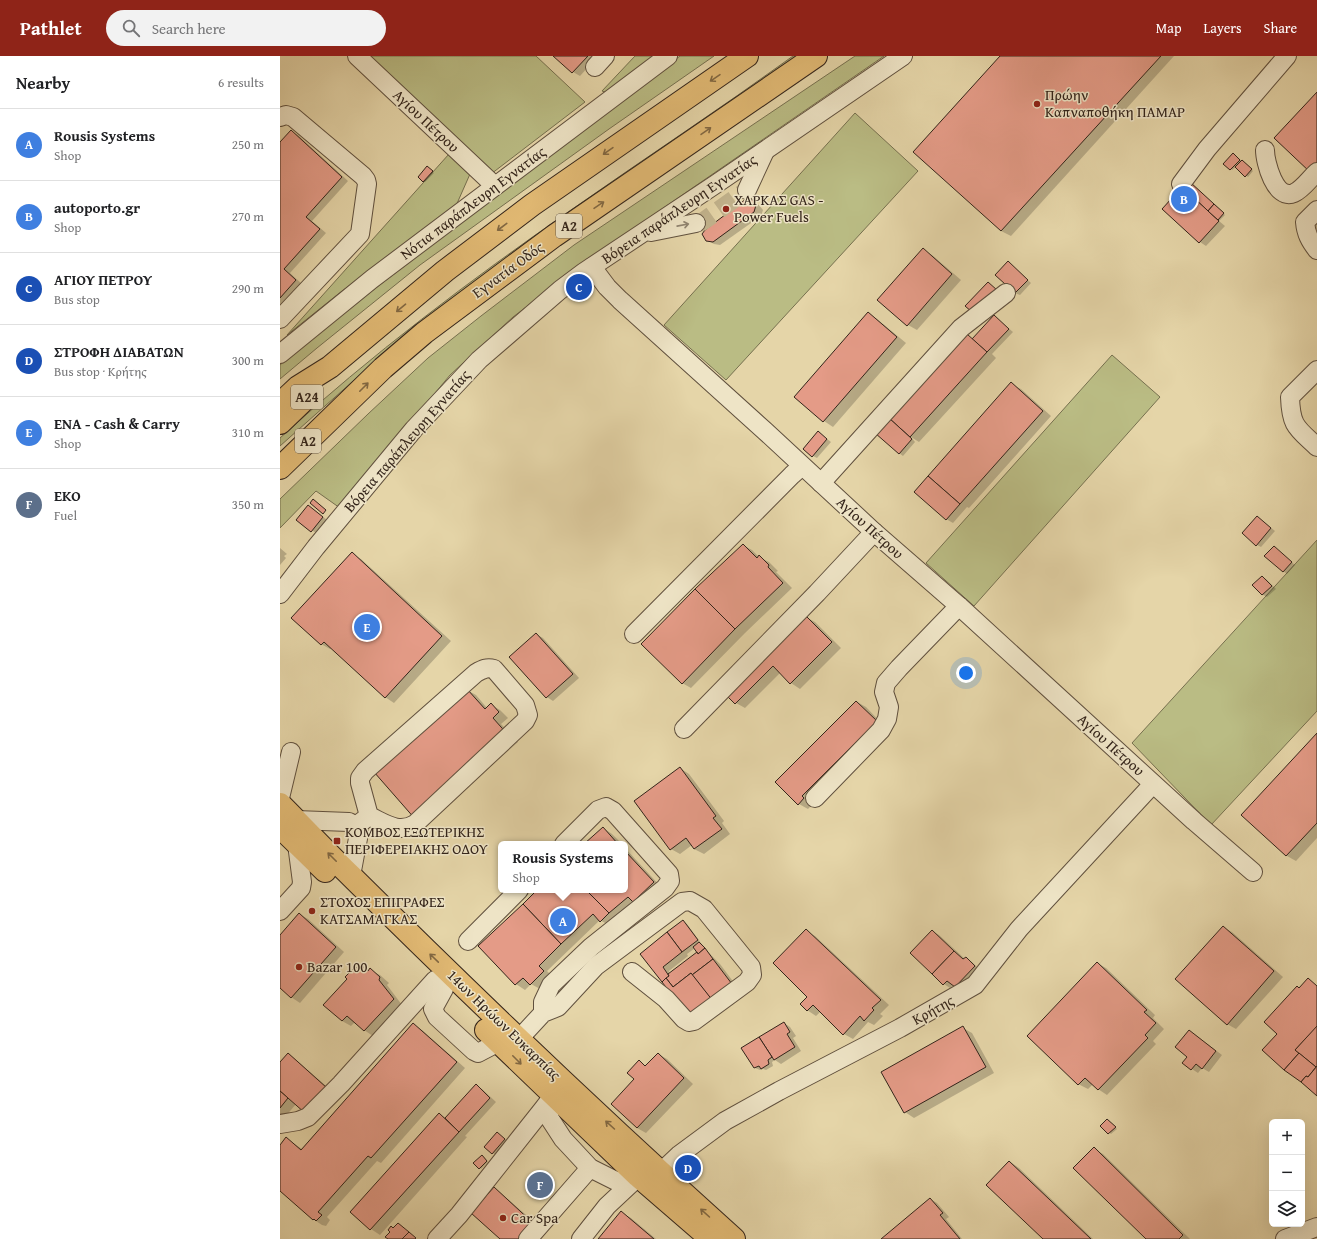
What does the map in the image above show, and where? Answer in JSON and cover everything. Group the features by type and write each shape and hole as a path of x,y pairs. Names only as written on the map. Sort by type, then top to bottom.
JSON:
{"main road":[{"name":"Α2","path":"280,404 298,387 330,367 445,271 532,205 748,56"},
{"name":"Εγνατία Οδός","path":"280,468 383,368 431,328 554,236 816,56"},
{"name":"Α24","path":"280,424 309,395 330,367"},
{"name":"14ων Ηρώων Ευκαρπίας","path":"280,804 297,844 440,984 509,1041 661,1172 734,1239"},
{"name":"14ων Ηρώων Ευκαρπίας","path":"288,824 350,876 509,1041 553,1096 638,1176 711,1239"}],"street":[{"name":"Αγίου Πέτρου","path":"357,56 495,186"},
{"name":"Νότια παράπλευρη Εγνατίας","path":"280,354 372,279 668,56"},
{"name":"Βόρεια παράπλευρη Εγνατίας","path":"280,594 316,547 414,429 479,360 560,290 903,56"},
{"path":"1181,184 1207,149 1287,56"},
{"path":"280,118 286,115 293,117 363,176 367,184 360,234 280,319"},
{"path":"1265,150 1265,158 1270,175 1279,189 1286,194 1298,191 1317,172"},
{"path":"747,190 765,151"},
{"path":"1317,210 1305,222 1306,233 1311,243 1317,250"},
{"path":"642,233 696,223"},
{"name":"Αγίου Πέτρου","path":"592,267 616,296 760,426 874,532 959,606 1194,821 1253,872"},
{"path":"821,483 961,328 1006,294"},
{"path":"1317,370 1290,397 1291,414 1296,428 1317,447"},
{"path":"634,634 802,466"},
{"path":"684,729 817,593 874,532"},
{"path":"815,798 880,730 887,719 888,707 884,692 886,683 959,606"},
{"path":"288,824 363,821 402,829 416,824 525,721 528,715 525,705 494,669 489,667 476,673 365,771 360,778 363,821 350,876"},
{"path":"280,762 291,752 280,798"},
{"name":"Κρήτης","path":"661,1172 679,1155 725,1121 900,1028 975,985 1019,929 1154,784"},
{"path":"542,1013 543,1002 551,985 591,947 665,888 670,881 669,874 613,811 606,807 598,810 567,841"},
{"path":"280,911 301,888 302,882 297,844"},
{"path":"468,942 516,893"},
{"path":"509,1041 542,1013 558,1007 596,966 682,902 690,901 704,909 752,967 752,975 747,982 694,1022 689,1022 684,1019 666,999 632,972"},
{"path":"280,1124 298,1121 308,1117 440,984"},
{"path":"553,1096 548,1110 550,1119 563,1139 590,1168 616,1181 622,1181 638,1176"},
{"path":"437,1239 463,1209 553,1096"},
{"path":"528,1239 590,1168"},
{"path":"581,1239 607,1206 638,1176"},
{"path":"1285,1239 1317,1227"}],"green space":[{"path":"365,56 536,56 585,102 491,174"},
{"path":"635,56 658,56 608,93 602,91"},
{"path":"680,56 714,56 609,129 420,265 280,379 280,365 316,334"},
{"path":"793,56 804,56 361,374 280,446 280,438 314,407 422,319 533,236"},
{"path":"855,56 884,56 588,260 513,317 450,375 340,508 316,491 280,528 280,499 428,358 574,245"},
{"path":"855,113 918,171 726,380 664,325"},
{"path":"449,154 470,174 455,208 342,291 287,335"},
{"path":"1112,355 1160,397 974,606 926,563"},
{"path":"1317,540 1317,711 1211,825 1132,743"}],"building":[{"path":"553,56 588,56 572,73"},
{"name":"Πρώην Καπναποθήκη ΠΑΜΑΡ","path":"1000,56 1161,56 1001,231 913,152"},
{"path":"1317,92 1317,166 1311,173 1274,138"},
{"path":"291,130 342,177 306,217 320,229 284,269 296,280 280,298 280,142"},
{"path":"1233,153 1240,160 1230,170 1223,164"},
{"path":"1242,160 1252,169 1245,177 1235,167"},
{"path":"427,166 433,171 423,182 418,177"},
{"path":"1190,182 1214,204 1208,211 1184,189"},
{"path":"1182,187 1219,221 1199,243 1162,209"},
{"path":"746,199 753,200 756,205 754,212 713,242 706,241 702,234 705,230"},
{"path":"1214,204 1224,213 1218,220 1208,211"},
{"path":"923,248 952,274 907,326 877,300"},
{"path":"1008,261 1028,280 1015,293 995,275"},
{"path":"988,282 997,290 972,312 965,306"},
{"path":"868,312 897,337 823,422 794,397"},
{"path":"994,315 1009,329 987,352 972,339"},
{"path":"967,334 987,352 910,437 890,419"},
{"path":"1011,382 1043,411 960,504 928,476"},
{"path":"889,418 912,439 899,454 875,433"},
{"path":"818,431 827,439 812,457 803,449"},
{"path":"928,476 960,504 946,520 914,492"},
{"path":"313,499 326,510 323,514 310,503"},
{"path":"308,505 323,517 311,532 296,520"},
{"path":"1257,516 1271,528 1256,546 1242,533"},
{"path":"743,544 757,558 759,555 783,583 735,629 695,589"},
{"path":"1274,546 1292,562 1283,572 1264,556"},
{"path":"352,552 442,636 385,698 324,642 321,645 291,618"},
{"path":"1262,576 1272,586 1262,595 1252,585"},
{"path":"695,589 735,629 682,684 641,644"},
{"path":"806,616 832,642 790,684 773,666 735,704 726,695"},
{"path":"536,633 573,674 546,698 509,657"},
{"path":"467,689 485,709 491,703 499,712 493,718 509,736 416,820 374,772"},
{"path":"856,701 877,721 802,796 804,798 798,805 775,782"},
{"path":"1317,733 1317,823 1286,856 1241,815"},
{"path":"680,767 716,816 713,818 722,829 694,849 686,838 670,850 634,801"},
{"path":"603,827 615,841 587,841"},
{"path":"628,854 654,882 633,902 628,897 609,913 589,893 628,893"},
{"path":"534,893 589,893 609,913 600,922 593,914 561,944 523,904"},
{"path":"523,904 561,944 539,966 544,971 530,985 523,978 515,985 478,946"},
{"name":"Bazar 100","path":"299,913 336,947 291,998 280,988 280,935"},
{"path":"683,920 698,940 682,952 667,932"},
{"path":"1223,926 1274,971 1227,1025 1175,979"},
{"path":"806,929 881,1000 872,1008 874,1010 864,1021 860,1016 843,1035 813,1005 807,1011 800,1004 807,997 773,963"},
{"path":"932,930 954,951 932,974 910,953"},
{"path":"667,932 682,952 663,967 669,976 662,982 640,954"},
{"path":"699,942 705,948 698,954 693,947"},
{"path":"705,948 713,959 673,987 666,978 669,976 668,974 697,952 698,954"},
{"path":"954,951 963,959 966,957 975,966 955,987 947,981 943,985 932,974"},
{"path":"713,959 732,984 711,999 692,975"},
{"path":"1097,962 1147,1010 1144,1012 1156,1023 1145,1035 1148,1038 1098,1090 1085,1078 1078,1085 1027,1036"},
{"path":"360,964 368,971 370,968 380,977 379,980 394,999 364,1031 347,1016 342,1021 323,1005 347,979 345,977"},
{"path":"691,973 713,1001 690,1019 662,982 666,978 673,987"},
{"path":"1308,978 1317,986 1317,1027 1295,1050 1299,1053 1284,1070 1262,1050 1277,1034 1264,1022 1297,986 1299,988"},
{"path":"784,1022 790,1032 787,1034 795,1047 774,1060 759,1037"},
{"path":"413,1023 457,1062 371,1158 368,1156 318,1212 322,1215 316,1221 314,1219 313,1220 280,1191 280,1145 286,1137 301,1150"},
{"path":"963,1026 986,1067 904,1113 881,1072"},
{"path":"1317,1026 1317,1066 1316,1067 1295,1050"},
{"path":"1189,1030 1216,1051 1202,1069 1196,1064 1191,1070 1182,1063 1187,1057 1175,1047"},
{"path":"759,1037 772,1057 768,1060 769,1064 761,1069 759,1066 754,1068 741,1048"},
{"path":"288,1053 327,1088 305,1113 280,1091 280,1062"},
{"path":"658,1053 684,1078 637,1128 611,1104 634,1079 627,1073 639,1060 645,1066"},
{"path":"1299,1053 1316,1067 1308,1077 1306,1076 1301,1082 1284,1070"},
{"path":"1317,1066 1317,1096 1301,1082 1306,1076 1308,1077"},
{"path":"476,1084 490,1098 459,1132 445,1118"},
{"path":"280,1091 288,1098 280,1108"},
{"path":"439,1113 459,1132 370,1230 350,1212"},
{"path":"1107,1119 1116,1127 1108,1134 1100,1126"},
{"path":"497,1132 505,1139 492,1154 484,1147"},
{"path":"1094,1147 1183,1235 1179,1239 1146,1239 1073,1168"},
{"path":"482,1155 487,1161 479,1169 473,1163"},
{"path":"1009,1161 1091,1239 1043,1239 986,1185"},
{"name":"Car Spa","path":"494,1187 534,1224 521,1239 500,1239 471,1213"},
{"path":"930,1198 943,1213 940,1215 960,1239 881,1239"},
{"path":"621,1211 654,1239 598,1239"},
{"path":"398,1223 409,1232 402,1239 388,1239 385,1237 390,1232 388,1230 391,1226 393,1228"},
{"path":"409,1232 416,1238 402,1239"}],"tunnel":[{"path":"696,223 702,222 747,190"}],"place":[{"name":"Πρώην Καπναποθήκη ΠΑΜΑΡ","path":"1037,104"},
{"name":"autoporto.gr","path":"1184,199"},
{"name":"ΧΑΡΚΑΣ GAS - Power Fuels","path":"726,209"},
{"name":"ΑΓΙΟΥ ΠΕΤΡΟΥ","path":"579,287"},
{"name":"ENA - Cash & Carry","path":"367,627"},
{"name":"ΚΟΜΒΟΣ ΕΞΩΤΕΡΙΚΗΣ ΠΕΡΙΦΕΡΕΙΑΚΗΣ ΟΔΟΥ","path":"337,841"},
{"name":"ΣΤΟΧΟΣ ΕΠΙΓΡΑΦΕΣ ΚΑΤΣΑΜΑΓΚΑΣ","path":"312,911"},
{"name":"Rousis Systems","path":"563,921"},
{"name":"Bazar 100","path":"299,967"},
{"name":"ΣΤΡΟΦΗ ΔΙΑΒΑΤΩΝ","path":"688,1168"},
{"name":"ΕΚΟ","path":"540,1185"},
{"name":"Car Spa","path":"503,1218"}]}
